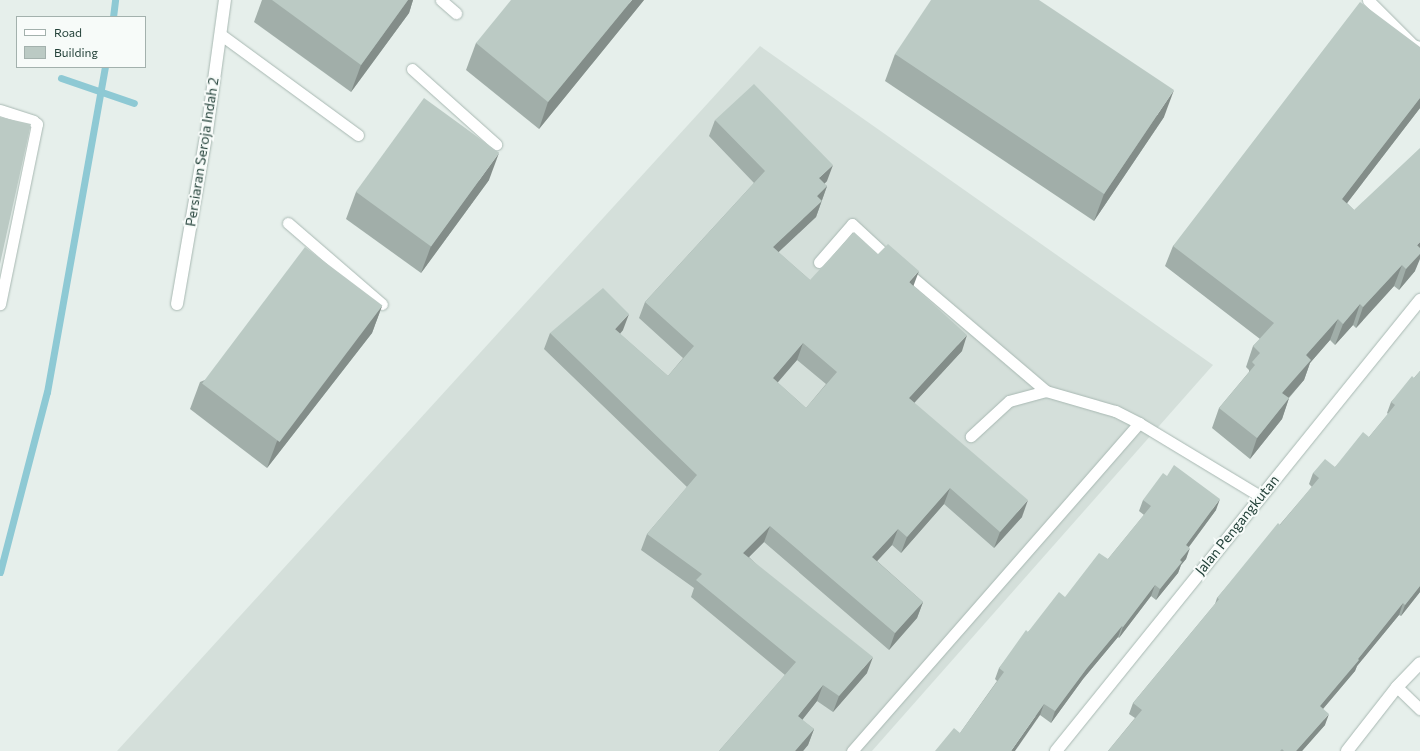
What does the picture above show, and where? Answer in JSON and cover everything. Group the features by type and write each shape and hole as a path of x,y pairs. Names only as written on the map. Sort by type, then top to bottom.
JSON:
{"street":[{"name":"Persiaran Seroja Indah 2","path":"177,304 207,131 225,0"},
{"name":"Jalan Pengangkutan","path":"1056,751 1260,496 1420,300"},
{"path":"1347,751 1397,688 1420,663"}],"lane":[{"path":"441,0 456,13"},
{"path":"1368,0 1413,45 1420,47"},
{"path":"220,34 358,135"},
{"path":"412,69 496,144"},
{"path":"0,110 33,121 37,124 0,304"},
{"path":"288,223 382,304"},
{"path":"819,262 852,224 1046,391 1115,411 1139,423 1260,496"},
{"path":"971,436 1009,401 1046,391"},
{"path":"852,751 1139,423"},
{"path":"1397,688 1420,709"}],"shaded area":[{"path":"760,46 1213,365 872,751 117,751"}],"building":[{"path":"272,0 408,0 361,65"},
{"path":"511,0 632,0 548,102 476,43"},
{"path":"931,0 1039,0 1174,90 1104,194 895,54"},
{"path":"1360,2 1420,47 1420,98 1342,199 1354,210 1420,148 1420,242 1417,245 1420,248 1420,254 1406,269 1402,265 1363,307 1360,304 1343,324 1338,319 1306,355 1311,360 1282,393 1289,398 1257,438 1219,408 1255,365 1252,362 1260,353 1253,346 1274,323 1173,246"},
{"path":"754,84 833,165 819,178 827,186 817,196 822,201 773,247 810,280 854,232 878,254 888,244 919,271 909,282 967,335 909,398 1028,500 1000,532 950,488 907,537 898,529 872,557 923,602 895,633 770,526 743,553 873,657 839,696 823,685 798,716 814,729 795,751 719,751 796,662 696,580 702,574 647,534 697,475 550,333 603,288 629,314 615,329 668,376 694,346 645,302 765,171 715,120","holes":["803,343 837,372 806,408 773,378"]},
{"path":"424,98 499,153 431,247 356,192"},
{"path":"0,117 31,124 0,264"},
{"path":"305,247 382,305 280,442 202,384"},
{"path":"1420,371 1420,586 1405,605 1403,603 1358,659 1359,660 1320,706 1329,714 1296,751 1284,751 1282,749 1280,751 1108,751 1142,710 1133,703 1219,599 1217,598 1278,523 1280,525 1319,478 1313,473 1325,459 1335,467 1363,432 1369,437 1395,405 1391,402 1412,376 1414,378"},
{"path":"1174,465 1220,499 1186,545 1190,548 1180,560 1182,562 1160,589 1155,585 1123,627 1122,626 1087,668 1055,711 1044,704 1011,751 935,751 954,728 960,733 1004,672 999,668 1026,630 1028,632 1059,592 1065,597 1099,553 1108,559 1151,506 1143,500 1163,473 1167,476"}],"waterway":[{"path":"113,16 115,0"},
{"path":"0,572 47,392 105,68"},
{"path":"61,78 134,103"}]}
